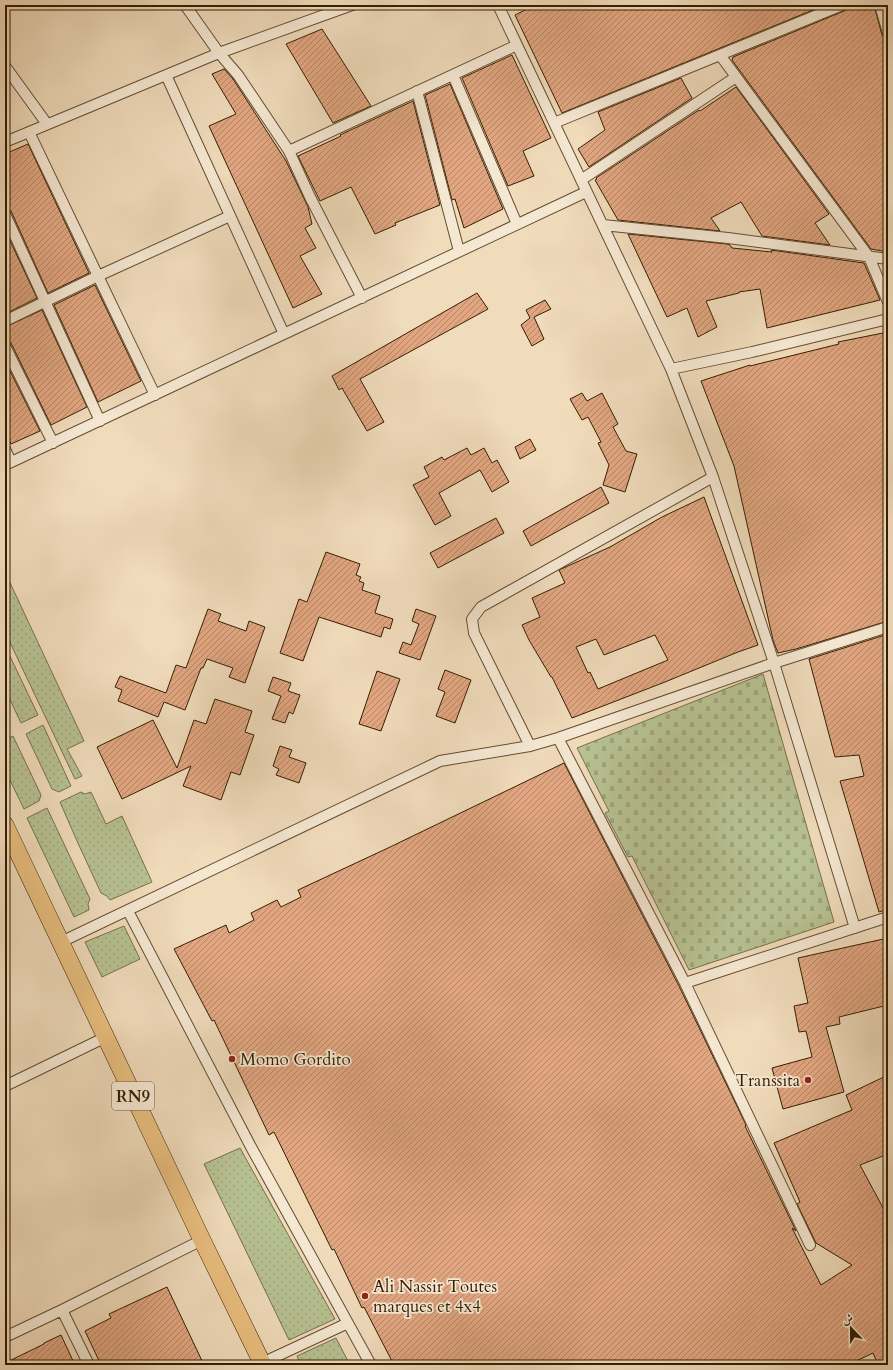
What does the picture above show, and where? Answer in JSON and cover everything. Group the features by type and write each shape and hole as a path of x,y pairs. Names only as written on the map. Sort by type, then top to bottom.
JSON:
{"main road":[{"name":"RN9","path":"5,826 202,1240 263,1364"}],"street":[{"path":"185,5 219,53 238,75 289,151 310,197 362,298"},
{"path":"5,142 219,53 352,5"},
{"path":"498,5 671,369 714,477 774,663 855,928"},
{"path":"554,123 842,5"},
{"path":"880,5 888,33"},
{"path":"289,151 517,45"},
{"path":"720,55 869,257 888,302"},
{"path":"5,66 47,124"},
{"path":"166,75 284,334"},
{"path":"453,75 517,224"},
{"path":"581,180 736,77"},
{"path":"417,91 460,252"},
{"path":"29,132 155,395"},
{"path":"5,449 8,464 586,192"},
{"path":"5,214 100,421"},
{"path":"5,321 98,276 230,216"},
{"path":"603,225 728,238 888,259"},
{"path":"671,369 752,352 888,319"},
{"path":"5,346 53,443"},
{"path":"530,746 474,633 472,619 481,607 714,477"},
{"path":"61,942 440,761 530,746 558,738 774,663 888,627"},
{"path":"558,738 685,984 810,1245"},
{"path":"128,910 251,1147 371,1365"},
{"path":"685,984 888,917"},
{"path":"5,1086 106,1037"},
{"path":"5,1336 62,1310 202,1240"},
{"path":"62,1310 88,1365"},
{"path":"263,1364 348,1323"}],"green space":[{"path":"5,572 84,741 67,749 82,776 75,779 5,632"},
{"path":"7,650 38,715 21,723 5,689 5,651"},
{"path":"763,674 834,922 689,970 632,856 628,857 605,813 609,811 577,748"},
{"path":"43,725 71,786 59,792 52,789 26,734"},
{"path":"13,736 41,795 39,801 24,809 5,770 5,740"},
{"path":"81,792 85,794 91,792 106,824 122,816 152,882 110,900 107,896 101,893 60,802"},
{"path":"47,808 90,899 88,904 89,910 74,917 27,818"},
{"path":"124,926 140,959 102,977 85,942"},
{"path":"240,1148 335,1319 289,1340 204,1164"},
{"path":"336,1338 350,1365 301,1365 297,1356"}],"building":[{"path":"535,5 825,5 562,113 515,15"},
{"path":"848,5 874,5 882,35 888,49 888,252 871,249 732,60 733,57 844,11 847,9"},
{"path":"322,29 371,106 333,123 286,44"},
{"path":"512,55 551,138 523,151 534,176 508,186 462,78"},
{"path":"224,69 233,79 286,161 308,207 312,224 305,228 316,248 300,256 322,294 293,308 209,126 236,114 212,74"},
{"path":"681,78 692,98 589,167 578,149 605,130 598,112"},
{"path":"450,84 503,209 464,228 455,199 452,200 425,95"},
{"path":"736,87 829,214 815,223 830,245 762,236 741,202 711,218 720,231 618,220 595,180 597,179 596,178"},
{"path":"413,101 440,205 395,223 396,225 375,234 351,187 320,201 298,156"},
{"path":"28,144 89,273 48,293 11,211 5,208 5,154"},
{"path":"5,230 37,298 5,314"},
{"path":"628,234 727,244 732,248 772,252 771,250 864,263 880,300 767,328 760,289 739,292 706,301 717,327 698,337 687,308 667,317"},
{"path":"95,285 141,381 98,402 54,305"},
{"path":"477,293 488,309 360,379 384,422 367,431 342,388 339,390 332,376"},
{"path":"545,300 551,309 534,317 544,339 532,346 521,325 530,318 526,310"},
{"path":"42,310 87,407 51,425 11,343 5,340 5,327"},
{"path":"888,332 888,604 886,605 888,621 778,653 773,640 734,466 701,381 750,365 839,344 838,342"},
{"path":"5,361 40,431 11,444 5,431"},
{"path":"582,393 587,401 602,393 618,424 613,427 626,451 637,454 625,492 603,485 609,465 598,443 601,442 588,417 582,420 570,399"},
{"path":"530,439 536,450 520,459 515,447"},
{"path":"467,448 471,455 484,448 492,463 497,460 509,482 492,492 480,470 439,493 451,516 435,525 413,485 429,477 424,467 442,457 444,460"},
{"path":"601,487 609,503 531,546 523,531"},
{"path":"704,497 758,645 572,718 552,677 529,640 522,625 540,617 532,598 565,583 559,570 610,547 662,517","holes":["655,635 668,660 598,689 590,672 588,673 576,647 596,639 604,655"]},
{"path":"496,518 504,533 438,568 430,553"},
{"path":"326,552 360,564 356,575 361,577 359,581 364,583 362,590 380,596 375,613 393,619 390,629 384,627 381,637 319,617 303,661 280,653 299,599 307,602"},
{"path":"208,609 221,614 218,621 246,631 249,621 265,627 245,683 229,677 233,668 207,659 203,668 201,668 185,710 164,702 158,717 118,701 122,690 115,687 120,676 166,693 176,665 186,668"},
{"path":"416,609 436,616 420,660 399,653 403,642 411,645 419,624 412,621"},
{"path":"888,634 888,909 879,912 840,781 864,776 859,755 835,757 809,659"},
{"path":"445,670 471,680 455,723 436,716 445,692 438,689"},
{"path":"377,671 400,679 381,731 359,724"},
{"path":"273,677 291,683 288,691 300,695 293,714 289,712 285,723 272,719 281,696 268,691"},
{"path":"215,699 252,711 245,732 254,735 240,775 231,772 221,800 183,786 191,766 122,799 97,747 153,720 177,768 194,720 206,724"},
{"path":"280,746 292,750 289,757 306,763 299,783 276,775 279,769 273,766"},
{"path":"564,763 679,986 796,1231 792,1228 821,1285 852,1265 816,1243 797,1204 800,1202 774,1143 852,1110 846,1095 888,1075 888,1154 860,1165 888,1217 888,1365 878,1365 873,1353 848,1365 394,1365 364,1307 362,1308 334,1249 332,1250 274,1132 269,1135 214,1020 212,1021 174,949 226,925 229,933 254,920 251,913 277,900 281,907 301,897 298,890"},
{"path":"888,938 888,1005 839,1017 840,1024 826,1027 844,1092 783,1109 772,1068 812,1057 806,1031 799,1032 794,1006 808,1003 798,958"},
{"path":"167,1287 204,1365 101,1365 85,1331 111,1318 109,1314"},
{"path":"61,1335 75,1365 5,1365 5,1363"}],"place":[{"name":"Momo Gordito","path":"232,1059"},
{"name":"Transsita","path":"808,1080"},
{"name":"Ali Nassir Toutes marques et 4x4","path":"365,1296"}]}
